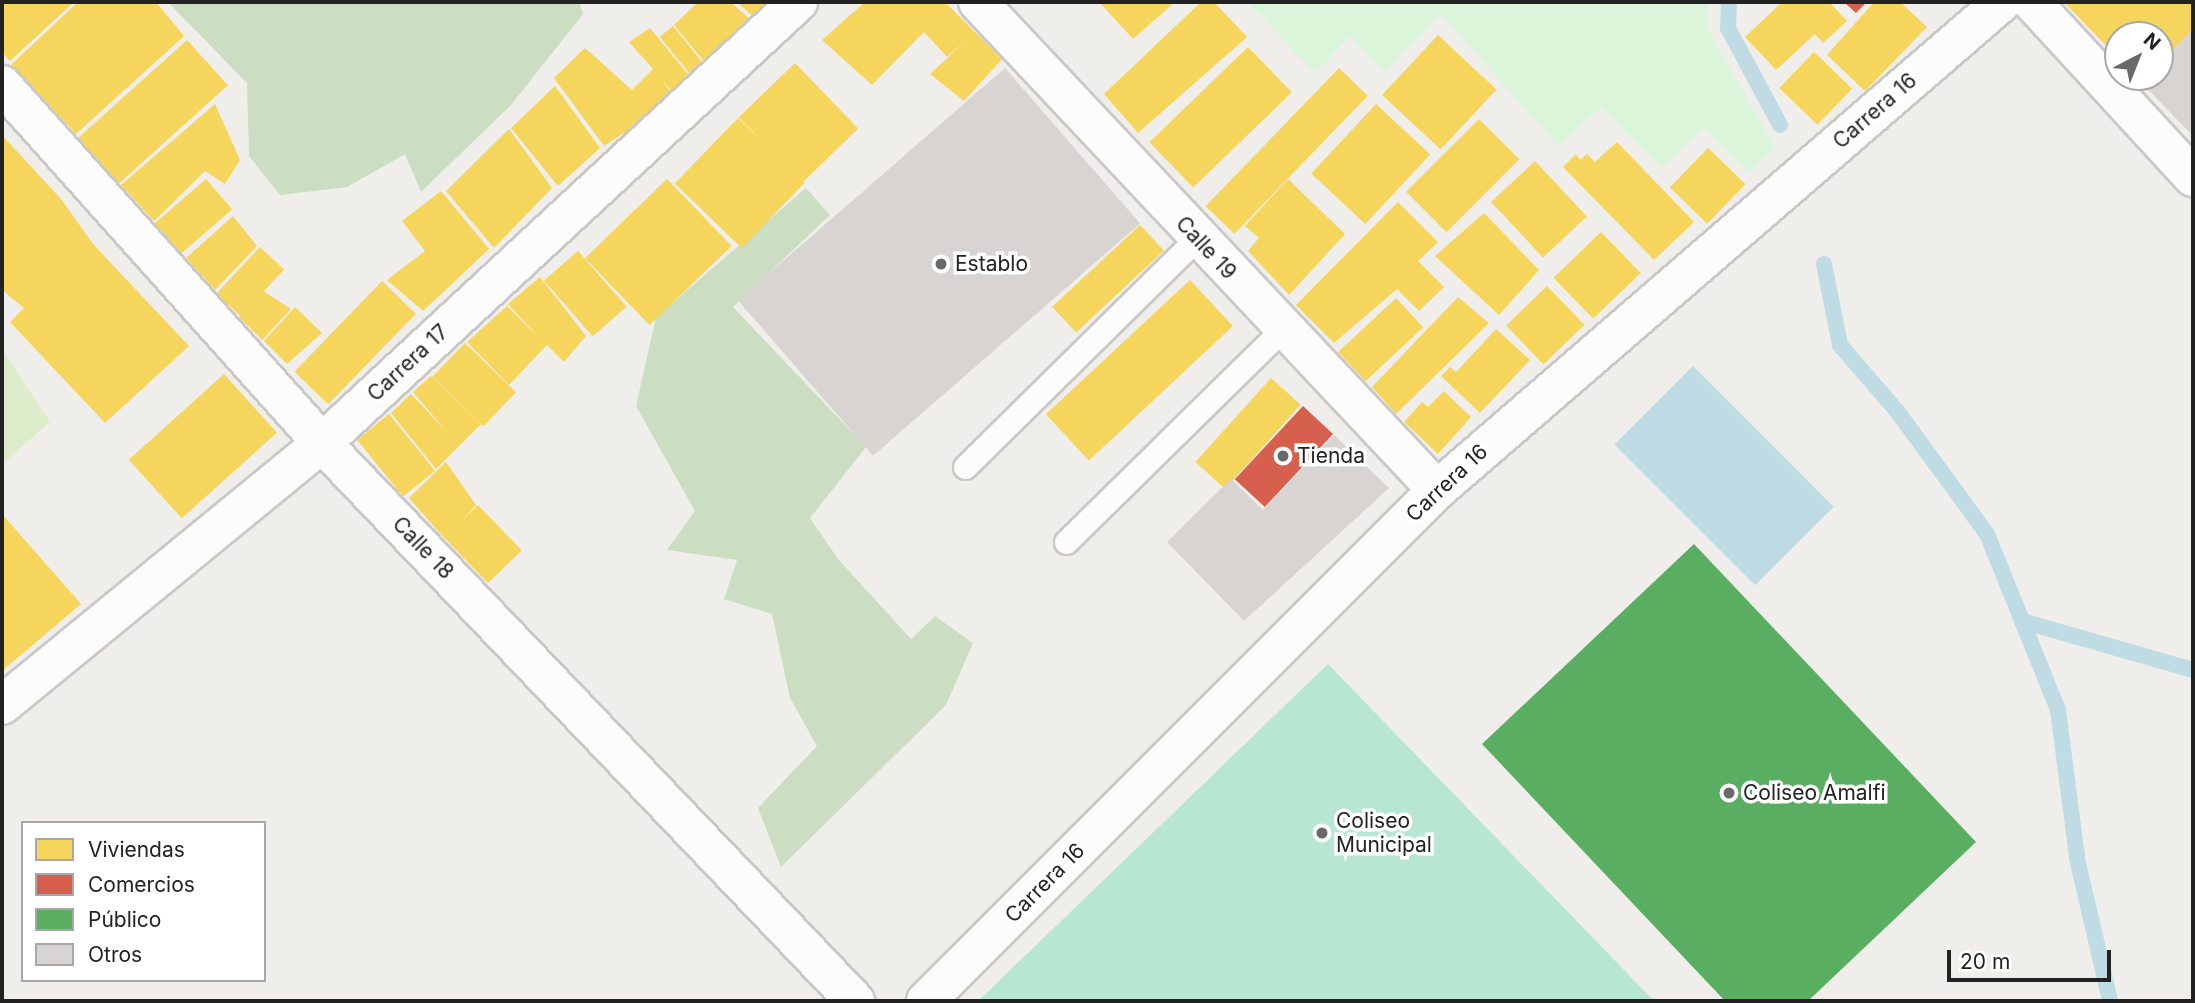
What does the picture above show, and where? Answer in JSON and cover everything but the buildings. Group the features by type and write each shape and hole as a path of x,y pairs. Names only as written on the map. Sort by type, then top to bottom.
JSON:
{"street":[{"name":"Carrera 17","path":"2,705 322,443 798,2"},
{"name":"Calle 19","path":"978,2 1282,330 1437,490"},
{"name":"Carrera 16","path":"926,1001 1437,490 2002,2"},
{"path":"2032,2 2193,177"},
{"name":"Calle 18","path":"2,85 322,443 855,1001"}],"lane":[{"path":"965,467 1197,238"},
{"path":"1066,542 1282,330"}],"green space":[{"path":"168,2 579,2 583,14 511,105 421,192 405,154 347,187 280,195 249,156 247,83"},
{"path":"1248,2 1708,2 1707,28 1775,147 1749,173 1703,127 1662,168 1601,107 1558,146 1441,14 1385,72 1350,36 1315,73"},
{"path":"806,188 830,215 733,307 866,447 810,518 838,559 911,639 935,616 973,643 946,705 781,867 758,808 817,746 790,698 772,614 724,599 737,560 667,550 695,511 636,406 656,317"},
{"path":"2,349 50,422 2,464"},
{"name":"Coliseo Municipal","path":"1328,664 1654,1001 978,1001"}],"water":[{"path":"1693,366 1834,507 1755,585 1615,444"}],"waterway":[{"path":"1729,2 1728,28 1780,125"},
{"path":"1824,264 1840,345 1897,411 1987,534 2058,710 2078,863 2110,1001"},
{"path":"2022,621 2193,670"}],"place":[{"name":"Establo","path":"941,264"},
{"name":"Tienda","path":"1283,456"},
{"name":"Coliseo Amalfi","path":"1729,793"},
{"name":"Coliseo Municipal","path":"1322,833"}]}
